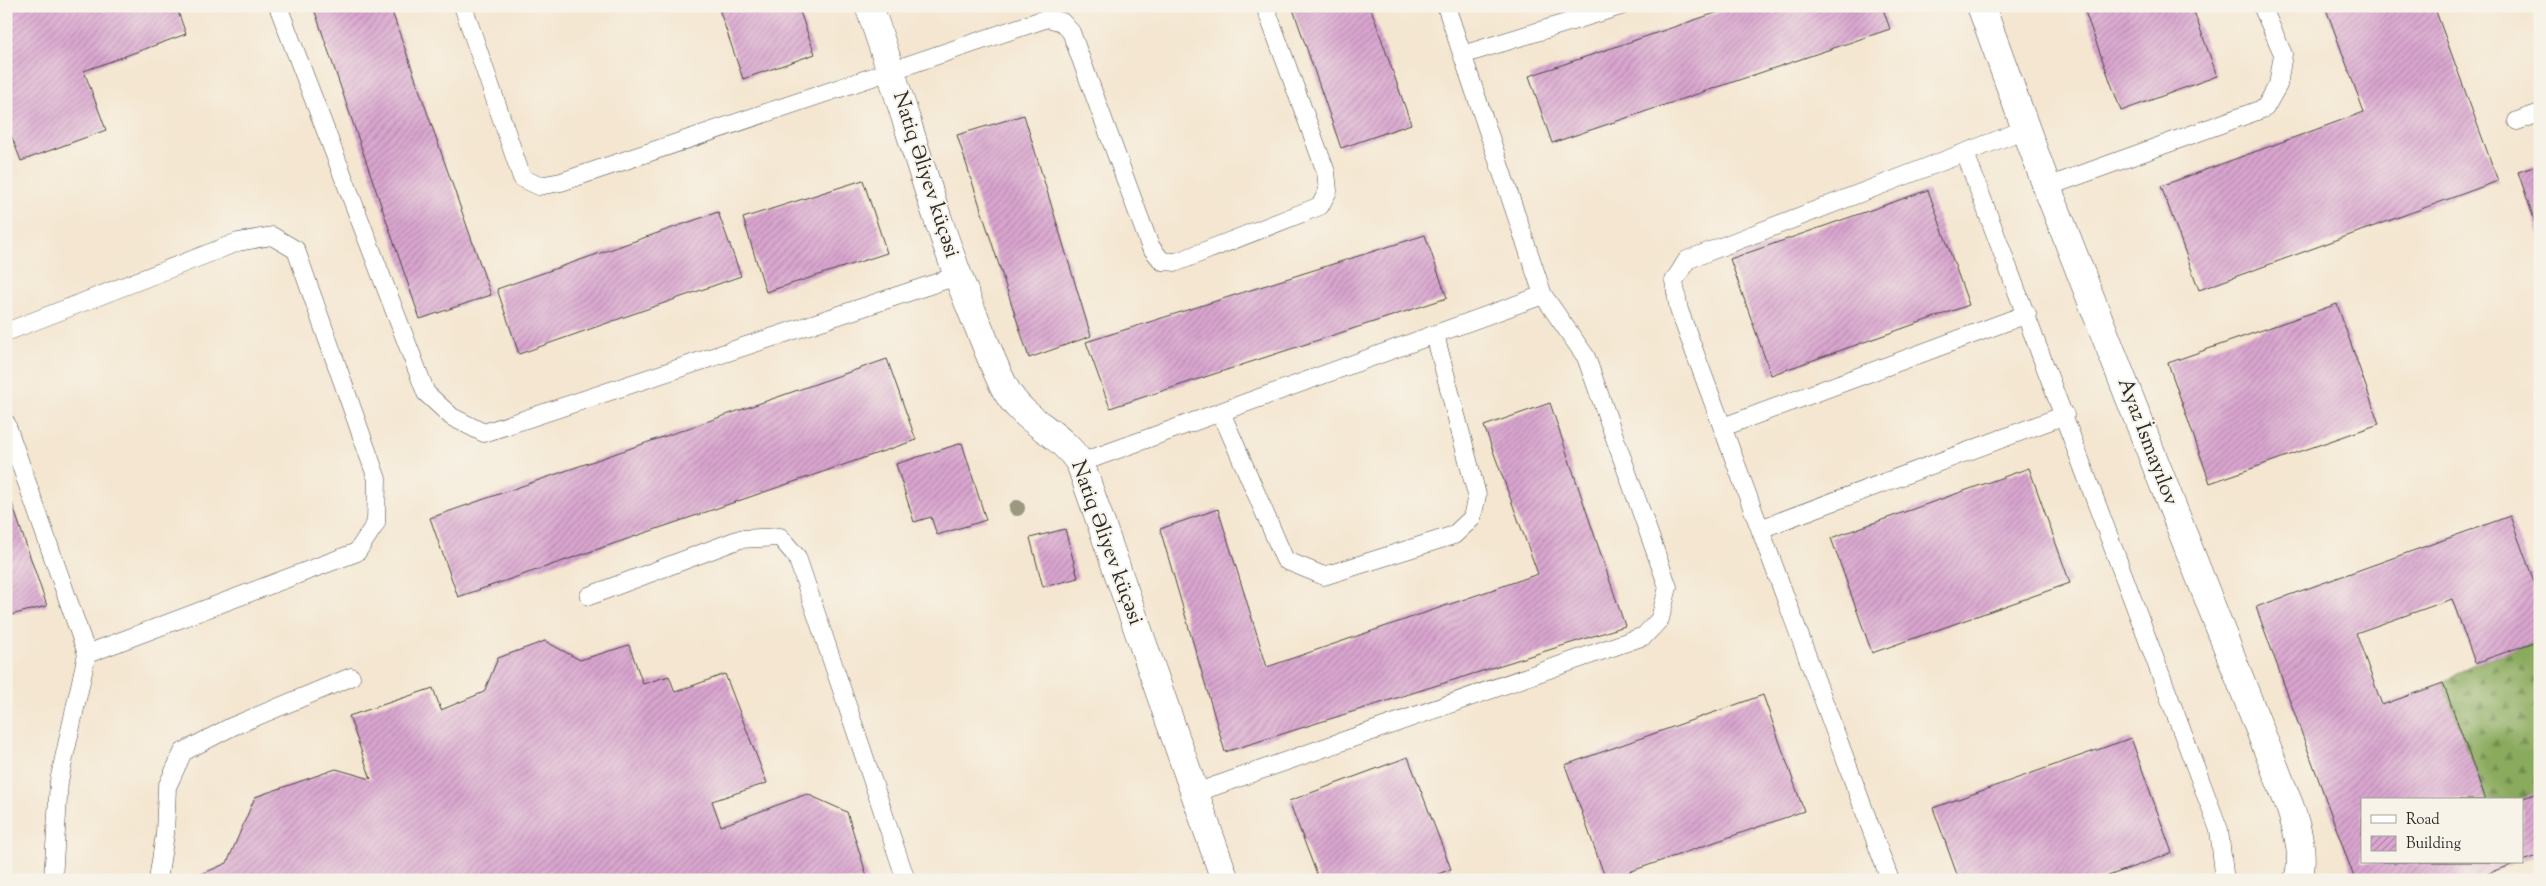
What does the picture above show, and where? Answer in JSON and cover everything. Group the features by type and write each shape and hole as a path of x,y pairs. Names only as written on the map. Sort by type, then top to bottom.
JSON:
{"street":[{"name":"Natiq Əliyev küçəsi","path":"869,6 892,70 957,276 1005,388 1018,408 1070,447 1080,463 1225,880"},
{"name":"Ayaz İsmayılov","path":"1981,6 2047,187 2290,807 2300,840 2301,869 2298,880"}],"lane":[{"path":"278,6 426,393 452,417 484,432 957,276"},
{"path":"463,6 522,178 539,186 561,182 1048,18 1062,22 1071,32 1150,246 1162,261 1176,262 1320,206 1328,191 1326,172 1265,6"},
{"path":"1195,793 1644,636 1660,619 1668,587 1586,358 1543,295 1446,6"},
{"path":"1462,55 1621,6"},
{"path":"2047,187 2265,108 2278,85 2283,54 2262,6"},
{"path":"2517,122 2540,112"},
{"path":"1890,880 1679,310 1674,281 1687,260 2026,129"},
{"path":"1965,153 2065,415 2219,830 2224,873 2219,880"},
{"path":"6,332 238,242 272,236 296,250 377,479 376,523 357,552 87,654"},
{"path":"1080,463 1543,295"},
{"path":"1723,427 2026,314"},
{"path":"1221,412 1285,560 1324,576 1454,535 1472,518 1477,495 1434,335"},
{"path":"1760,529 2065,415"},
{"path":"6,423 87,654 59,781 53,880"},
{"path":"589,596 740,539 780,537 797,557 906,880"},
{"path":"158,880 165,834 167,787 183,752 231,727 351,677"}],"green space":[{"path":"2540,572 2540,598 2531,575"},
{"path":"2540,640 2540,792 2523,798 2485,798 2443,683 2475,663"}],"building":[{"path":"6,6 176,6 186,34 84,71 106,130 21,161 6,122"},
{"path":"313,6 390,6 491,295 420,319"},
{"path":"718,6 798,6 815,54 743,79"},
{"path":"1292,6 1370,6 1411,124 1341,148"},
{"path":"1736,6 1882,6 1890,29 1552,143 1529,76"},
{"path":"2083,6 2192,6 2217,76 2121,111"},
{"path":"2325,6 2434,6 2498,181 2199,290 2161,186 2364,112"},
{"path":"1024,115 1091,336 1029,358 957,135"},
{"path":"2540,165 2540,234 2539,234 2518,172"},
{"path":"863,180 887,253 766,292 743,218"},
{"path":"1928,190 1969,305 1771,375 1730,259"},
{"path":"718,212 741,276 519,354 497,289"},
{"path":"1425,235 1447,298 1110,408 1086,342"},
{"path":"2337,304 2379,424 2210,483 2168,363"},
{"path":"887,359 916,440 458,597 430,518"},
{"path":"1550,403 1625,626 1225,752 1160,529 1218,509 1267,667 1538,574 1484,426"},
{"path":"962,443 986,520 937,535 931,517 914,522 896,464"},
{"path":"2029,468 2070,583 1872,653 1831,538"},
{"path":"6,486 47,606 6,616"},
{"path":"2510,516 2540,598 2540,640 2475,663 2452,599 2356,633 2382,705 2443,683 2485,798 2361,798 2361,864 2514,864 2471,880 2355,880 2256,607"},
{"path":"1065,529 1078,578 1043,587 1030,538"},
{"path":"545,641 580,660 629,645 643,684 669,676 675,692 725,674 767,783 712,801 721,826 807,794 847,812 868,880 188,880 227,863 255,797 336,769 371,779 349,716 433,688 441,710 484,692 498,658"},
{"path":"1763,695 1804,811 1606,880 1565,765"},
{"path":"2131,738 2172,853 2097,880 1959,880 1933,808"},
{"path":"1408,757 1451,869 1423,880 1319,880 1289,801"},
{"path":"2540,792 2540,855 2524,860 2524,798"}]}
